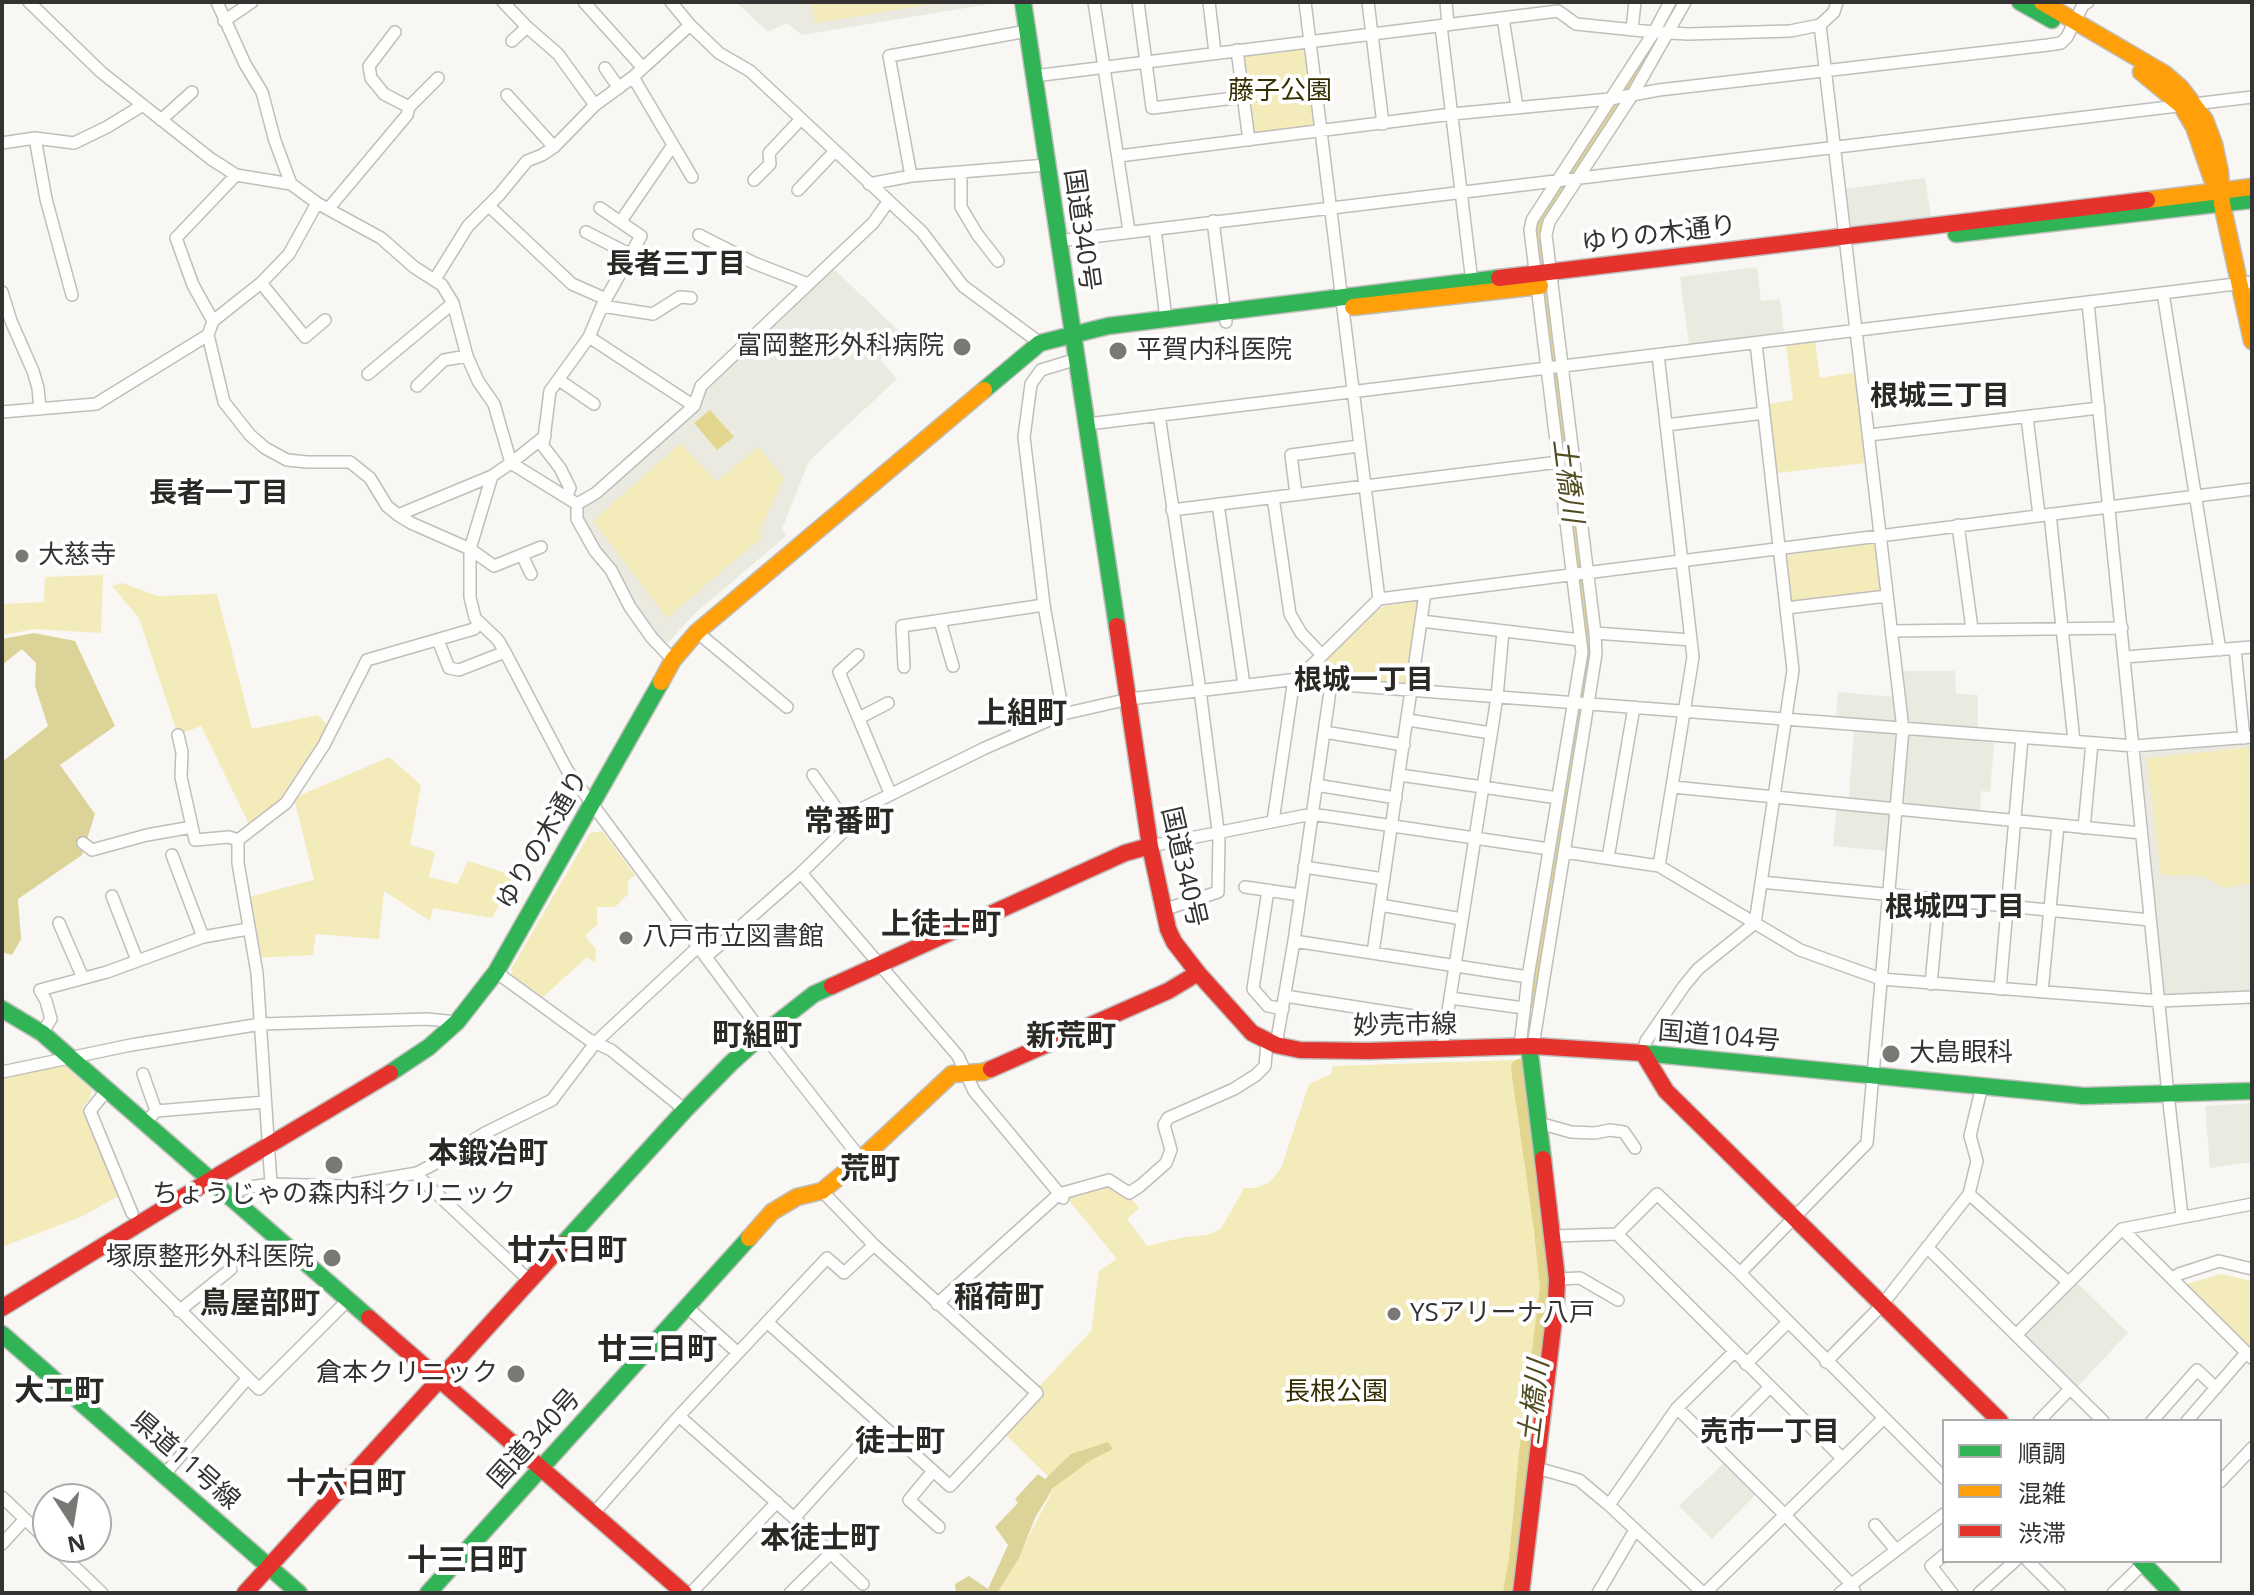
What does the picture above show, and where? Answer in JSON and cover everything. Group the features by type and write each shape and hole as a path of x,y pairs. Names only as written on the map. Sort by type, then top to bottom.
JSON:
{"main road":[{"name":"国道340号","path":"428,1593 772,1212 797,1197 822,1191 952,1074 983,1072 1168,991 1198,973 1174,942 1163,910 1150,846 1023,2"},
{"path":"2020,2 2165,74 2181,88 2187,104 2205,120 2220,172 2221,197 2246,283 2252,341"},
{"path":"2042,2 2073,26"},
{"name":"ゆりの木通り","path":"1073,335 1109,336 1226,317 2221,197 2252,187"},
{"name":"ゆりの木通り","path":"2221,197 2252,200"},
{"name":"ゆりの木通り","path":"1342,303 1472,282 1544,278"},
{"name":"ゆりの木通り","path":"2,1308 397,1069 429,1047 457,1022 496,972 673,660 697,632 1040,343 1108,326 1166,319 1226,317"},
{"path":"245,1593 685,1110 763,1034 814,994 1125,853 1150,846"},
{"path":"1198,973 1252,1033 1271,1044"},
{"path":"2,1009 42,1033 107,1090 151,1117 212,1179 684,1593"},
{"name":"妙売市線","path":"1271,1044 1300,1050 1339,1051 1527,1046 1643,1053"},
{"path":"1521,1593 1557,1279 1527,1046"},
{"name":"国道104号","path":"1643,1053 2084,1096 2252,1091"},
{"name":"国道104号","path":"1643,1053 1666,1091 1998,1419"},
{"name":"県道11号線","path":"2,1334 299,1593"},
{"path":"2145,1563 2172,1593"}],"street":[{"path":"29,2 101,72 211,159 236,175 291,184 323,206 381,238 414,267 442,285 453,303 467,356 478,381 494,404 511,463 572,500 596,493 694,406 701,386 873,223 888,202"},
{"path":"217,2 245,64 262,92 291,184"},
{"path":"224,21 252,2"},
{"path":"503,2 558,54 595,105"},
{"path":"584,2 643,68"},
{"path":"671,2 719,53 750,71 922,232 963,286 1040,343"},
{"path":"1094,2 1129,231"},
{"path":"1138,2 1152,108 1243,97"},
{"path":"1209,2 1215,53"},
{"path":"1305,2 1379,599"},
{"path":"1368,2 1383,124"},
{"path":"1446,2 1452,114 1472,282"},
{"path":"1632,30 1635,2"},
{"path":"1527,1046 1564,852 1596,654 1562,367 1544,278 1530,230 1532,220 1654,32 1670,2"},
{"path":"1527,1046 1524,1008 1528,977 1582,652 1547,369 1546,235 1549,222 1633,94 1685,2"},
{"path":"1034,76 1445,26 1503,18 1547,7 1576,24 1632,30 1668,33 1790,31 1820,25 1834,12 1837,2"},
{"path":"1119,156 2061,43 2083,5 2088,2"},
{"path":"1503,18 1517,107"},
{"path":"435,279 468,226 527,161 554,147 595,105 633,77 690,25"},
{"path":"1740,1273 1867,1143 1903,729 1820,25"},
{"path":"512,41 527,27"},
{"path":"911,176 889,56 1027,31"},
{"path":"395,32 369,66 371,78 384,94 409,107"},
{"path":"1237,50 1249,140"},
{"path":"605,68 619,88"},
{"path":"633,77 692,177"},
{"path":"438,78 323,206 289,254 261,283 213,321 208,335 224,402 250,435 265,448 287,460 350,462 370,478 387,506 398,515 470,549 494,566 541,547"},
{"path":"161,120 192,92"},
{"path":"507,95 554,147"},
{"path":"1058,241 2252,97"},
{"path":"2,143 35,138 74,143 143,105"},
{"path":"754,180 770,164 769,153 801,119"},
{"path":"35,138 46,199 72,295"},
{"path":"621,221 673,145"},
{"path":"798,190 835,151"},
{"path":"869,184 911,176 1047,165"},
{"path":"961,172 961,207 998,261"},
{"path":"213,321 193,285 176,238 236,175"},
{"path":"489,206 572,284 604,302 653,314 680,297 691,298"},
{"path":"600,208 641,236 604,302 589,337 550,391 543,446 560,468 570,488 577,519 595,551 611,570 637,618 673,660"},
{"path":"1213,221 1226,317"},
{"path":"1155,229 1166,319"},
{"path":"586,232 629,254"},
{"path":"699,235 754,263 808,284"},
{"path":"261,283 305,337 325,320"},
{"path":"1088,424 2246,283"},
{"path":"2,292 33,371 40,409"},
{"path":"2163,293 2220,650"},
{"path":"368,374 453,303"},
{"path":"2088,303 2182,1216"},
{"path":"2,412 96,404 208,335"},
{"path":"589,337 694,406"},
{"path":"1643,1053 1646,1041 1698,969 1755,923 1793,670 1756,343"},
{"path":"1658,355 1693,657 1659,866"},
{"path":"417,386 444,360 467,356"},
{"path":"1063,714 1044,605 1024,437 1031,384 1041,370 1077,359"},
{"path":"559,380 594,404"},
{"path":"1869,435 2099,408"},
{"path":"1666,425 1764,413"},
{"path":"1159,415 1218,831 1218,892 1163,910"},
{"path":"2027,417 2045,515 2074,741"},
{"path":"398,515 492,476 545,436"},
{"path":"1296,494 1291,455 1359,446"},
{"path":"1172,510 1559,462"},
{"path":"492,476 470,549 470,597 475,618 498,640 567,770 591,804 861,1159"},
{"path":"1273,821 1296,679 1379,599 2252,489"},
{"path":"1273,497 1290,614 1301,633 1322,655"},
{"path":"1218,504 1244,685"},
{"path":"1958,525 1972,629"},
{"path":"522,555 531,574"},
{"path":"1373,953 1425,593"},
{"path":"1786,608 1887,596"},
{"path":"904,667 902,626 1044,605"},
{"path":"940,621 953,666"},
{"path":"1421,621 1580,640"},
{"path":"238,840 286,803 324,745 367,660 474,629 479,623"},
{"path":"1892,631 2122,628"},
{"path":"1442,1049 1497,697 1503,631"},
{"path":"697,632 787,707"},
{"path":"1595,633 1691,640"},
{"path":"438,640 449,668 459,670 505,652"},
{"path":"2125,657 2252,647"},
{"path":"843,818 890,793 1063,714 1129,699 1296,679 2134,746 2248,737 2235,649"},
{"path":"858,655 839,672 890,793"},
{"path":"937,1304 1061,1196 1109,1180 1129,1193 1166,1163 1171,1150 1164,1125 1168,1118 1234,1089 1265,1066 1284,1002 1331,684"},
{"path":"859,718 888,703"},
{"path":"1608,858 1634,707"},
{"path":"1408,720 1491,733"},
{"path":"1324,732 1404,745"},
{"path":"178,735 182,752 181,777 195,840 229,837 238,840"},
{"path":"2000,989 2022,738"},
{"path":"2084,828 2092,743"},
{"path":"707,956 845,830 843,818 813,775"},
{"path":"1400,775 1558,798"},
{"path":"1316,785 1396,798"},
{"path":"1673,787 2141,833"},
{"path":"1150,846 1312,814 1549,849"},
{"path":"2042,992 2058,825"},
{"path":"83,843 92,850 192,827"},
{"path":"238,840 238,863 257,973 271,1184"},
{"path":"1564,852 1659,866 1800,950 1881,979 2160,1001 2252,997"},
{"path":"172,855 203,937"},
{"path":"1304,867 1384,879"},
{"path":"801,873 958,1056 974,1091 1061,1196"},
{"path":"1761,882 2150,920"},
{"path":"1245,887 1300,895"},
{"path":"1268,890 1253,989 1268,1006 1284,1002 1446,1021"},
{"path":"112,896 137,960"},
{"path":"1931,984 1939,899"},
{"path":"1380,905 1462,919"},
{"path":"59,923 83,978"},
{"path":"42,1033 51,1019 40,990 203,937 248,929"},
{"path":"1294,941 1528,977"},
{"path":"229,1194 271,1184 342,1186 417,1173 485,1133 552,1100 596,1042 699,946"},
{"path":"496,972 588,1039 611,1050 685,1110"},
{"path":"1450,998 1524,1008"},
{"path":"2,1072 69,1056 261,1024 427,1019 457,1022"},
{"path":"143,1074 151,1117 265,1102"},
{"path":"1826,1362 1882,1305 1969,1194 1977,1161 1970,1136 1982,1086"},
{"path":"107,1090 90,1111 132,1213"},
{"path":"1539,1123 1571,1132 1624,1132 1635,1148"},
{"path":"417,1173 530,1281"},
{"path":"767,1322 950,1486 1037,1393 874,1245 822,1191"},
{"path":"1553,1236 1617,1234 1657,1194 1942,1476"},
{"path":"1969,1194 2068,1282"},
{"path":"2016,1335 2122,1229 2252,1204"},
{"path":"2122,1229 2249,1355 2189,1419"},
{"path":"1617,1234 1842,1458"},
{"path":"111,1241 259,1389 348,1300"},
{"path":"594,1513 679,1416 827,1258 844,1273 874,1245"},
{"path":"1927,1247 2101,1419"},
{"path":"2173,1278 2219,1261 2252,1269"},
{"path":"179,1311 231,1269"},
{"path":"1557,1279 1580,1278 1618,1300"},
{"path":"687,1307 738,1353"},
{"path":"1746,1364 1788,1322"},
{"path":"1609,1505 1677,1408 1734,1352"},
{"path":"2154,1419 2197,1370 2216,1388"},
{"path":"164,1475 247,1379"},
{"path":"1713,1444 1770,1387"},
{"path":"2041,1419 2070,1389"},
{"path":"1677,1408 1785,1515 1853,1589"},
{"path":"679,1416 777,1502 863,1584"},
{"path":"1537,1468 1579,1480 1704,1593 1884,1418"},
{"path":"794,1518 880,1423"},
{"path":"2222,1480 2252,1448"},
{"path":"933,1471 909,1500 939,1527"},
{"path":"2,1497 32,1526"},
{"path":"691,1593 777,1502"},
{"path":"1840,1593 1853,1589 1896,1550 1942,1516"},
{"path":"2,1544 25,1519"},
{"path":"1875,1525 1896,1550"},
{"path":"1598,1593 1635,1530"},
{"path":"790,1593 831,1553"},
{"path":"1942,1557 1931,1566 1952,1593"},
{"path":"70,1563 97,1591"},
{"path":"1979,1593 2013,1563"},
{"path":"2030,1563 2060,1593"},
{"path":"2113,1593 2143,1563"}],"shaded area":[{"path":"736,2 1002,2 802,35 786,23 768,32"},
{"path":"1925,178 1931,217 1851,225 1845,189"},
{"path":"1757,267 1761,301 1780,299 1784,334 1689,345 1680,277"},
{"path":"827,271 836,271 904,336 880,360 897,379 809,461 782,529 786,536 693,615 667,644 662,643 634,609 580,514 581,505 698,407 706,384"},
{"path":"710,410 734,437 717,450 694,423"},
{"path":"34,633 75,641 115,726 60,765 95,814 82,855 18,899 21,939 12,955 2,952 2,762 48,726 35,686 36,663 22,649 2,665 2,639"},
{"path":"1901,671 1955,671 1956,694 1978,695 1978,741 1994,743 1990,792 1981,791 1980,814 1890,804 1886,851 1833,846 1837,806 1848,807 1855,720 1836,718 1838,692 1904,698"},
{"path":"2252,743 2252,993 2165,996 2141,755"},
{"path":"2252,1103 2252,1162 2210,1168 2205,1106"},
{"path":"2075,1281 2128,1333 2076,1388 2023,1335"},
{"path":"1108,1442 1113,1449 1091,1460 1053,1488 1035,1518 1019,1558 997,1593 956,1593 955,1584 969,1576 988,1589 1008,1545 995,1527 1018,1503 1015,1499 1038,1474 1045,1479 1071,1454"},
{"path":"1725,1462 1757,1493 1712,1539 1679,1506"}],"green space":[{"path":"811,2 946,2 814,23"},
{"name":"藤子公園","path":"1304,49 1308,52 1317,126 1252,134 1242,58 1245,55"},
{"path":"1815,341 1820,378 1856,372 1866,463 1776,473 1768,404 1793,400 1786,344"},
{"path":"681,443 716,482 758,447 784,478 759,532 762,537 667,618 593,521"},
{"path":"1872,543 1876,545 1882,590 1878,593 1790,602 1786,555"},
{"path":"103,575 101,633 35,629 2,635 2,604 44,602 45,577"},
{"path":"122,583 158,596 217,594 252,729 318,715 332,730 286,803 251,828 201,726 178,735 139,618 112,586"},
{"path":"1416,601 1420,604 1407,684 1317,677 1314,671 1379,609"},
{"path":"2252,747 2252,883 2225,888 2203,876 2161,875 2147,758"},
{"path":"389,757 421,785 410,845 435,852 429,877 457,884 468,861 515,876 492,918 433,908 430,921 384,891 379,939 316,934 313,955 254,958 244,898 314,880 294,798"},
{"path":"602,831 635,875 628,881 628,894 615,907 597,907 597,925 585,936 596,949 595,963 587,957 543,997 512,975 511,969 590,833"},
{"name":"長根公園","path":"1515,1060 1521,1063 1523,1071 1528,1129 1532,1131 1552,1288 1515,1593 996,1593 1056,1484 1004,1433 1038,1388 1091,1331 1099,1271 1117,1259 1067,1198 1109,1182 1128,1195 1139,1208 1127,1219 1147,1246 1207,1235 1221,1229 1244,1188 1269,1183 1281,1168 1309,1084 1331,1074 1333,1066"},
{"path":"60,1062 92,1090 89,1100 82,1107 120,1195 83,1216 2,1247 2,1075"},
{"path":"2221,1274 2252,1281 2252,1352 2184,1285"}],"waterway":[{"name":"土橋川","path":"1533,999 1588,648 1535,226 1678,2"},
{"name":"土橋川","path":"1512,1593 1549,1288 1520,1068"}],"traffic: fast":[{"path":"1023,2 1117,626"},
{"path":"2020,2 2052,20"},
{"path":"1956,234 2252,200"},
{"path":"984,390 1040,343 1108,326 1499,278"},
{"path":"390,1073 429,1047 457,1022 496,972 661,682"},
{"path":"563,1244 731,1063 814,994 832,986"},
{"path":"2,1009 42,1033 369,1318"},
{"path":"1529,1046 1543,1159"},
{"path":"1643,1053 2084,1096 2252,1091"},
{"path":"428,1593 749,1238"},
{"path":"2,1334 299,1593"},
{"path":"2143,1563 2172,1593"}],"traffic: slow":[{"path":"2042,2 2165,74 2181,88 2205,120 2220,172 2222,204 2252,341"},
{"path":"2141,72 2181,105 2194,127 2212,179"},
{"path":"2147,200 2252,187"},
{"path":"1353,307 1540,286"},
{"path":"661,682 673,660 697,632 984,390"},
{"path":"749,1238 772,1212 797,1197 822,1191 952,1074 991,1069"}],"traffic: jam":[{"path":"1499,278 2147,200"},
{"path":"991,1069 1168,991 1198,973 1168,929 1150,846 1117,626"},
{"path":"832,986 1125,853 1150,846"},
{"path":"1198,973 1252,1033 1276,1045 1300,1050 1533,1046 1643,1053"},
{"path":"1643,1053 1666,1091 1998,1419"},
{"path":"2,1308 390,1073"},
{"path":"1521,1593 1556,1302 1557,1279 1543,1159"},
{"path":"245,1593 563,1244"},
{"path":"369,1318 684,1593"}],"place":[{"name":"富岡整形外科病院","path":"962,347"},
{"name":"平賀内科医院","path":"1118,351"},
{"name":"大慈寺","path":"22,556"},
{"name":"八戸市立図書館","path":"626,938"},
{"name":"大島眼科","path":"1891,1054"},
{"name":"ちょうじゃの森内科クリニック","path":"334,1165"},
{"name":"塚原整形外科医院","path":"332,1258"},
{"name":"YSアリーナ八戸","path":"1394,1314"},
{"name":"倉本クリニック","path":"516,1374"}],"district":[{"name":"長者三丁目","path":"676,265"},
{"name":"根城三丁目","path":"1940,397"},
{"name":"長者一丁目","path":"219,494"},
{"name":"根城一丁目","path":"1364,681"},
{"name":"上組町","path":"1022,714"},
{"name":"常番町","path":"849,822"},
{"name":"根城四丁目","path":"1955,908"},
{"name":"上徒士町","path":"941,925"},
{"name":"町組町","path":"757,1036"},
{"name":"新荒町","path":"1071,1037"},
{"name":"本鍛冶町","path":"488,1154"},
{"name":"荒町","path":"870,1170"},
{"name":"廿六日町","path":"567,1251"},
{"name":"稲荷町","path":"999,1298"},
{"name":"鳥屋部町","path":"260,1304"},
{"name":"廿三日町","path":"657,1350"},
{"name":"大工町","path":"59,1392"},
{"name":"売市一丁目","path":"1770,1433"},
{"name":"徒士町","path":"900,1442"},
{"name":"十六日町","path":"346,1484"},
{"name":"本徒士町","path":"820,1539"},
{"name":"十三日町","path":"467,1561"}]}
